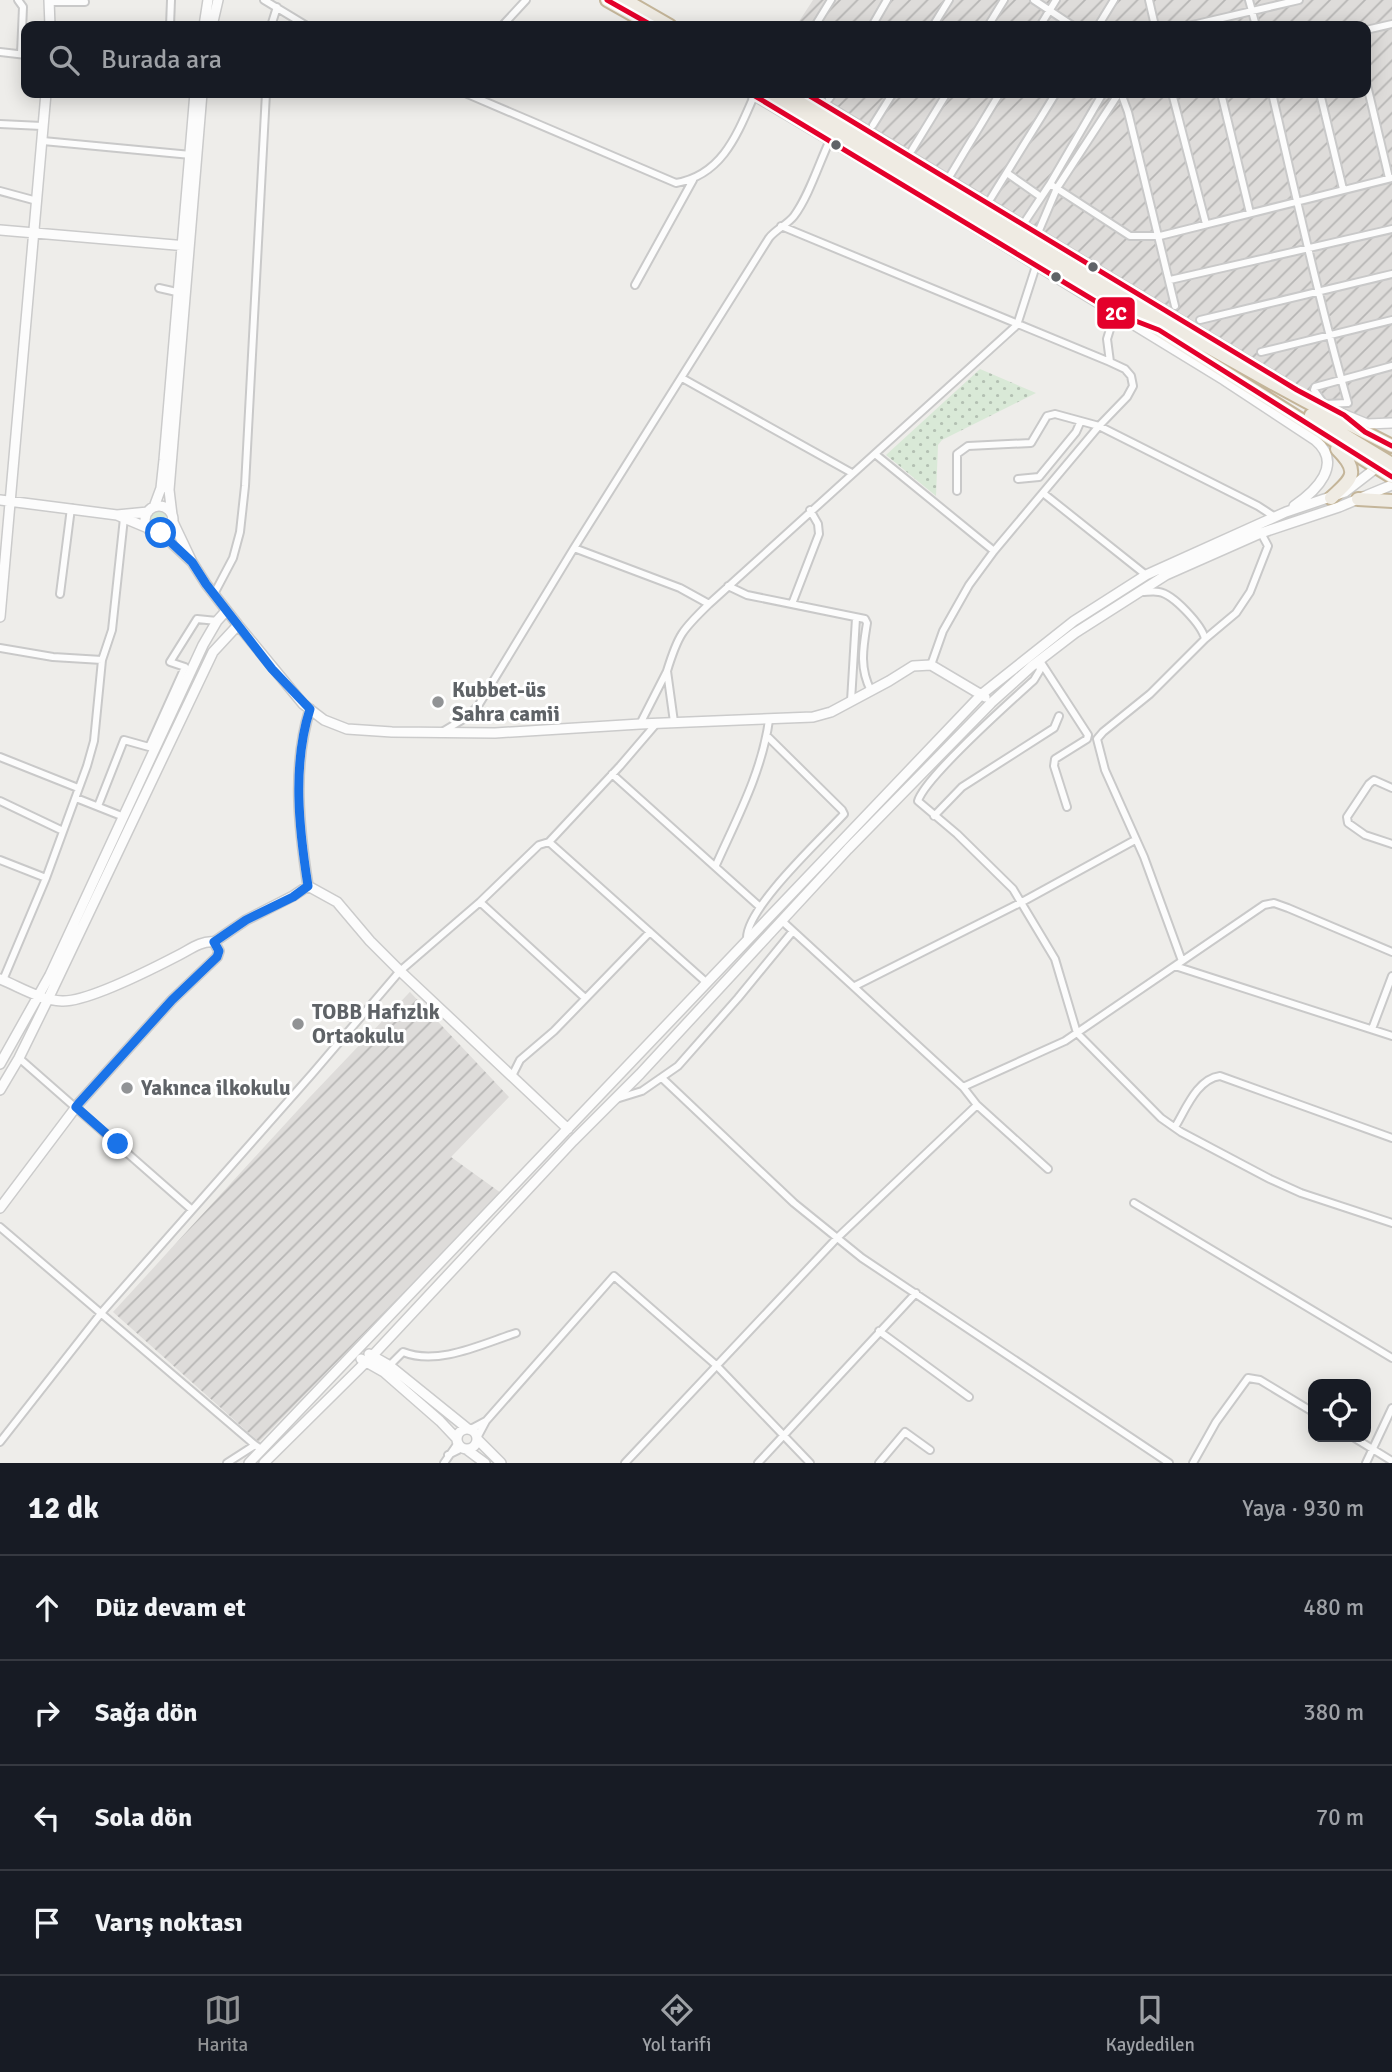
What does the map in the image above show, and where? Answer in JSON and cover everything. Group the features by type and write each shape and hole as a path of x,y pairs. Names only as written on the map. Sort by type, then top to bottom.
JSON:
{"highway":[{"path":"607,0 644,21"},
{"path":"625,0 661,21"},
{"path":"776,98 1320,431 1382,462 1392,477"},
{"path":"793,98 1021,228 1200,344 1390,445 1382,462"},
{"path":"1234,376 1253,380 1392,469"},
{"path":"1344,415 1365,432"},
{"path":"1320,431 1349,460 1353,472 1349,482 1331,498"},
{"path":"1358,499 1392,501"}],"main road":[{"path":"205,21 208,0"},
{"path":"213,21 218,0"},
{"path":"49,1 50,21"},
{"path":"0,617 45,98"},
{"path":"161,533 169,529 172,518 169,490 195,98"},
{"path":"193,155 201,98"},
{"path":"757,98 1224,380 1323,447 1327,460 1323,481 1310,496 1286,512"},
{"path":"813,98 1021,228"},
{"path":"0,230 186,246"},
{"path":"1036,238 1344,415 1367,424 1392,423"},
{"path":"148,528 145,520 161,488 183,293"},
{"path":"1115,313 1159,330"},
{"path":"249,1463 258,1447 358,1350 982,694 1074,621 1146,575 1231,534 1331,498 1351,488 1382,462"},
{"path":"264,1463 368,1359 781,920 991,702 1075,633 1166,575 1261,533 1392,485"},
{"path":"0,500 120,516 161,533 192,562"},
{"path":"120,516 164,507 172,518 192,562 226,611 272,669 310,709 324,720 347,729 495,733 640,723 813,717 831,712 913,666 931,665 991,702"},
{"path":"0,1090 19,1058 43,997 124,817 216,621 226,611"},
{"path":"0,1064 43,997 213,652 238,625"},
{"path":"308,886 300,810 299,765 302,732 310,709"},
{"path":"2,980 43,997 62,1001 77,1000 150,970 203,943 214,942 246,920 293,897 308,886"},
{"path":"308,886 337,902 400,971 568,1129"},
{"path":"0,1208 76,1107 172,1000 217,957 219,951 214,942"},
{"path":"358,1350 474,1433 501,1463"},
{"path":"387,1369 461,1445 485,1463"},
{"path":"461,1445 461,1430 474,1433"},
{"path":"461,1445 472,1448 474,1433"}],"street":[{"path":"18,0 23,7 23,21"},
{"path":"170,21 171,0"},
{"path":"264,0 299,21"},
{"path":"507,21 526,0"},
{"path":"818,21 831,0"},
{"path":"875,21 887,0"},
{"path":"936,21 949,0"},
{"path":"991,21 1004,0"},
{"path":"1034,0 1065,21"},
{"path":"1043,21 1056,0"},
{"path":"1101,21 1114,0"},
{"path":"1149,0 1154,21"},
{"path":"1250,0 1255,21"},
{"path":"1209,21 1299,0"},
{"path":"49,1 85,2"},
{"path":"273,21 277,7"},
{"path":"1371,29 1392,24"},
{"path":"0,52 21,55"},
{"path":"214,594 233,558 246,486 266,98"},
{"path":"477,98 676,183 693,180 713,167 740,127 751,98"},
{"path":"873,125 889,98"},
{"path":"912,150 944,98"},
{"path":"951,174 997,98"},
{"path":"991,198 1053,98"},
{"path":"1036,238 1054,186 1072,147 1100,98"},
{"path":"1021,228 1041,197 1054,186 1084,147 1115,98"},
{"path":"1121,98 1128,112 1175,306"},
{"path":"1173,98 1206,224"},
{"path":"1222,98 1250,213"},
{"path":"1273,98 1297,201 1341,379 1348,403 1324,404 1314,390 1315,387 1341,379 1392,366"},
{"path":"1321,98 1343,190"},
{"path":"1054,186 1130,236 1160,236 1391,178 1371,98"},
{"path":"0,124 42,126"},
{"path":"1079,134 1084,147"},
{"path":"441,733 467,717 478,706 769,238 797,212 830,140"},
{"path":"43,141 193,155"},
{"path":"1072,147 1084,147"},
{"path":"1007,173 1041,197"},
{"path":"635,285 693,180"},
{"path":"0,191 37,201"},
{"path":"781,226 1110,362 1125,369 1131,376 1133,386 1127,397 1099,426 994,551 969,585 943,631 931,665"},
{"path":"1170,280 1392,229"},
{"path":"640,723 667,671 683,629 810,510 1017,325 1036,266"},
{"path":"1200,320 1392,274"},
{"path":"159,288 183,293"},
{"path":"1110,362 1107,339 1115,313"},
{"path":"1261,352 1392,320"},
{"path":"682,378 852,472"},
{"path":"957,491 957,454 961,449 968,446 1031,443 1047,416 1055,414 1080,423 1099,426 1275,517"},
{"path":"1018,480 1039,477 1076,432 1080,423"},
{"path":"875,454 994,551"},
{"path":"1044,493 1146,575"},
{"path":"60,594 71,508"},
{"path":"792,604 819,534 818,524 810,510"},
{"path":"2,980 46,878 94,741 102,660 112,630 120,516"},
{"path":"1182,961 1144,856 1105,770 1097,739 1236,613 1250,592 1268,546 1261,533"},
{"path":"574,548 680,588 709,604"},
{"path":"728,586 747,595 864,619 867,623 863,675 870,691"},
{"path":"1137,592 1161,592 1180,606 1203,630 1205,639"},
{"path":"851,701 856,618"},
{"path":"98,806 124,740 149,747 185,667 170,662 197,619 216,621"},
{"path":"0,648 53,657 102,660"},
{"path":"1039,661 1088,735 1087,739 1055,759 1067,807"},
{"path":"1039,661 1040,670 1034,680 960,750 920,795 918,801 965,842 1022,902 1055,959 1077,1033 1161,1118 1270,1179 1301,1193 1392,1223"},
{"path":"667,671 674,722"},
{"path":"934,816 962,787 1054,728 1059,716"},
{"path":"716,866 758,770 769,720"},
{"path":"0,1442 102,1312 400,971 480,902 540,845 549,842 656,723"},
{"path":"747,940 749,926 760,907 844,814 767,736"},
{"path":"0,757 78,788"},
{"path":"612,774 760,907"},
{"path":"1392,788 1374,780 1347,817 1348,823 1357,830 1392,844"},
{"path":"76,798 124,817"},
{"path":"0,801 63,831"},
{"path":"855,986 1022,902 1135,840"},
{"path":"549,842 707,983"},
{"path":"806,855 818,866"},
{"path":"0,860 46,878"},
{"path":"480,902 585,998"},
{"path":"963,1087 1051,1049 1264,905 1274,904 1392,952"},
{"path":"781,920 855,986 963,1087 977,1105 1048,1169"},
{"path":"614,1100 642,1091 678,1066 793,931"},
{"path":"512,1076 520,1060 554,1031 650,932"},
{"path":"1175,966 1392,1036"},
{"path":"1372,1029 1392,976"},
{"path":"19,1058 191,1209"},
{"path":"1175,1127 1209,1077 1220,1076 1392,1138"},
{"path":"662,1078 794,1203 837,1238 1169,1463"},
{"path":"625,1463 837,1238 977,1105"},
{"path":"1134,1203 1392,1358"},
{"path":"0,1227 258,1447 271,1455"},
{"path":"474,1433 614,1276 716,1366 810,1463"},
{"path":"758,1463 916,1293"},
{"path":"879,1331 969,1397"},
{"path":"387,1369 402,1352 413,1356 453,1353 516,1333"},
{"path":"1193,1463 1216,1422 1248,1378 1260,1380 1308,1409"},
{"path":"1366,1463 1392,1408"},
{"path":"879,1463 905,1432 930,1450"},
{"path":"1361,1442 1392,1461"},
{"path":"443,1463 448,1455 461,1445"},
{"path":"227,1463 258,1447"}],"shaded area":[{"path":"813,0 1392,0 1392,421 1368,422 1315,398 819,98 1371,98 1371,21 799,21"},
{"path":"410,992 509,1097 451,1157 501,1193 259,1442 113,1312"}],"green space":[{"path":"980,369 1036,393 942,440 938,445 936,496 886,455"},
{"path":"158,510 166,518 158,526 150,518"}],"transit line":[{"name":"2C","path":"607,0 644,21"},
{"name":"2C","path":"758,98 1115,313 1159,330 1392,477"},
{"name":"2C","path":"813,98 1392,446"}],"place":[{"name":"Kubbet-üs Sahra camii","path":"438,702"},
{"name":"TOBB Hafızlık Ortaokulu","path":"298,1024"},
{"name":"Yakınca ilkokulu","path":"127,1088"}],"route":[{"path":"118,1144 76,1107 172,1000 217,957 219,951 214,942 246,920 293,897 308,886 300,810 299,765 302,732 310,709 272,669 192,562 161,533"}]}
